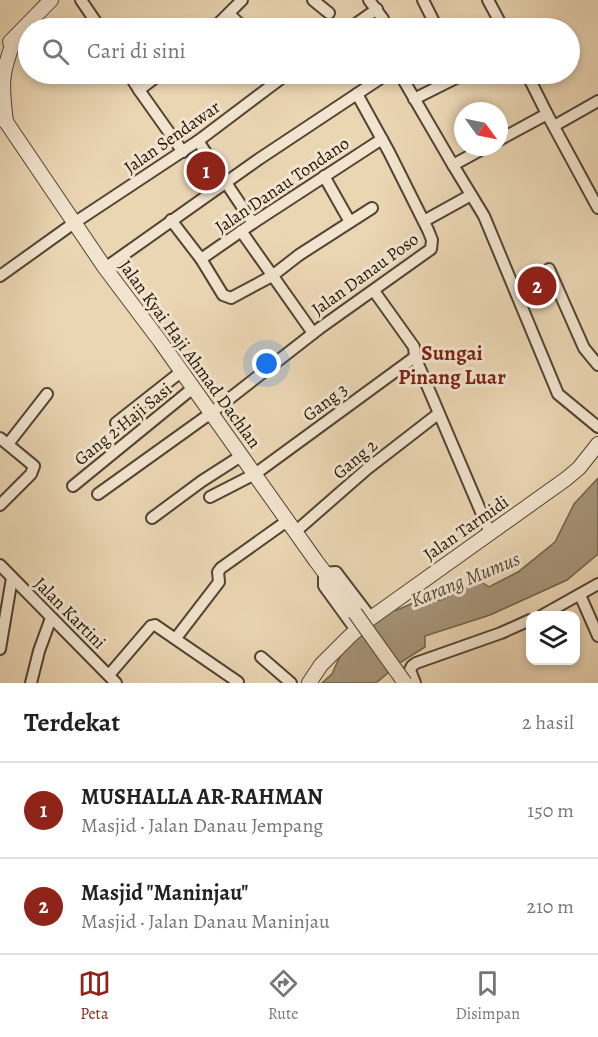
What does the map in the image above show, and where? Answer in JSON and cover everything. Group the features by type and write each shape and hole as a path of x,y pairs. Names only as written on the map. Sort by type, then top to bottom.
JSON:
{"street":[{"path":"32,18 51,0"},
{"path":"81,0 93,18"},
{"path":"226,18 242,0"},
{"path":"313,0 329,14"},
{"path":"369,0 381,18"},
{"path":"423,0 432,18"},
{"path":"488,0 498,18"},
{"path":"364,18 377,9"},
{"path":"229,15 232,18"},
{"path":"0,56 10,39"},
{"path":"3,118 2,78 10,39"},
{"path":"135,84 183,152"},
{"path":"139,90 147,84"},
{"name":"Jalan Sendawar","path":"0,276 74,223 183,152 274,84"},
{"path":"105,268 226,182 372,84"},
{"path":"406,84 484,216 558,394 598,427"},
{"path":"414,99 444,84"},
{"path":"532,84 598,208"},
{"name":"Jalan Danau Poso","path":"211,413 313,333 429,252 432,240 424,221 357,94"},
{"path":"554,126 598,101"},
{"path":"508,135 547,114"},
{"name":"Jalan Kyai Haji Ahmad Dachlan","path":"3,118 105,268 182,371 291,527 405,683"},
{"name":"Jalan Danau Tondano","path":"201,259 252,223 382,139"},
{"path":"198,141 252,223"},
{"path":"453,165 470,156"},
{"path":"324,176 350,222"},
{"path":"424,221 471,195"},
{"path":"171,220 201,259 223,295 226,298 235,298 272,276 298,255 372,208"},
{"path":"241,231 313,333"},
{"path":"549,269 584,348 598,365"},
{"path":"374,291 414,347 415,357 438,414 490,533"},
{"name":"Gang 3","path":"210,497 255,474 415,357"},
{"path":"116,423 182,371"},
{"name":"Gang 2 Haji Sasi","path":"73,486 193,388"},
{"path":"0,505 34,468 33,463 4,441 47,394"},
{"path":"98,494 211,413"},
{"name":"Gang 2","path":"176,638 219,582 218,571 239,554 243,554 291,527 438,414"},
{"name":"Jalan Tarmidi","path":"309,683 321,665 371,618 566,478 579,468 598,444"},
{"path":"152,518 202,481 242,456"},
{"name":"Jalan Kartini","path":"0,566 113,679"},
{"path":"353,633 324,586 324,573 336,572 371,618"},
{"path":"0,649 12,578"},
{"path":"549,611 598,584"},
{"path":"580,595 598,636"},
{"path":"31,683 51,618"},
{"path":"415,683 410,670 416,663 526,622"},
{"path":"113,679 151,626 157,626 238,682"},
{"path":"261,657 291,683"}],"shaded area":[{"path":"598,478 598,554 567,580 490,615 425,636 425,647 401,662 376,683 322,683 332,674 341,654 387,608 397,610 418,601 441,600 480,581 489,587 518,572 555,542 574,504"}],"place":[{"name":"MUSHALLA AR-RAHMAN","path":"206,171"},
{"name":"Masjid \"Maninjau\"","path":"537,286"}],"district":[{"name":"Sungai Pinang Luar","path":"452,365"}],"water label":[{"name":"Karang Mumus","path":"465,579"}]}
